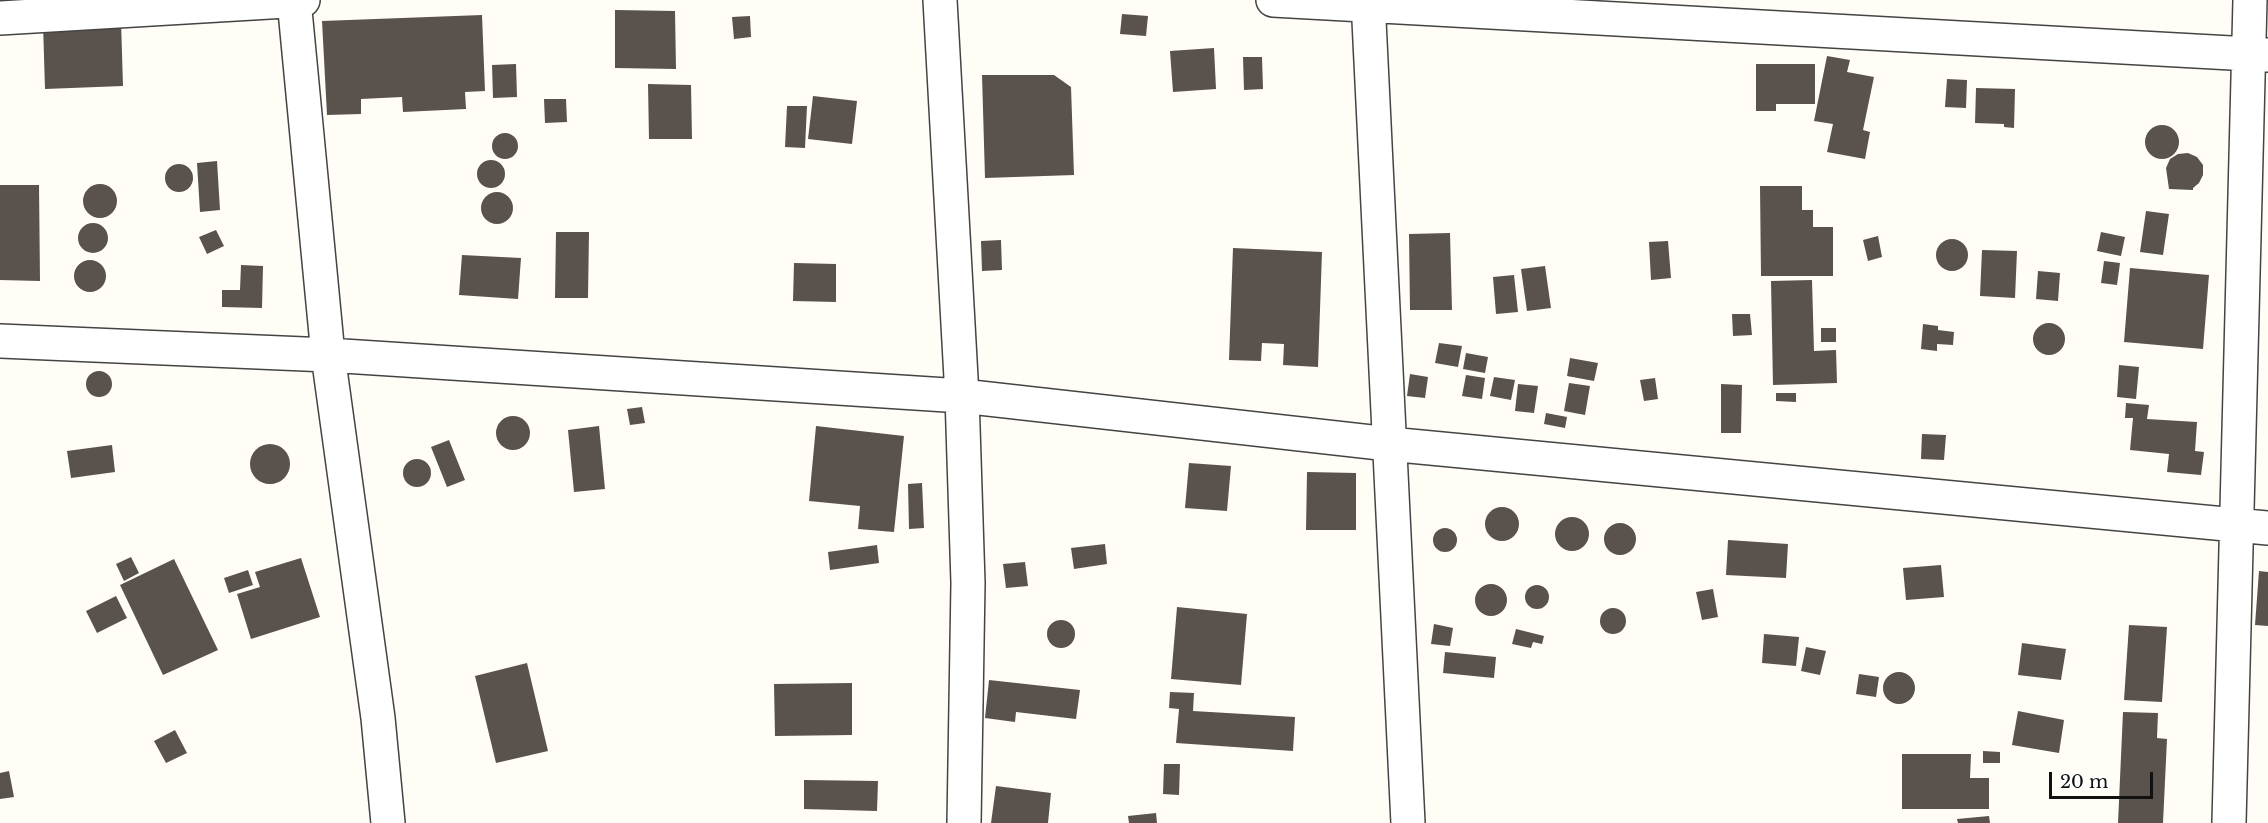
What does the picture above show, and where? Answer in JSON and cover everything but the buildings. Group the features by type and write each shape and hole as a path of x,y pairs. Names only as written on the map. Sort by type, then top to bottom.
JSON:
{"street":[{"path":"294,0 328,355 378,718 387,823"},
{"path":"0,18 303,0"},
{"path":"940,0 962,396 968,583 964,823"},
{"path":"1273,0 1368,3 2259,54"},
{"path":"2229,823 2252,526 2259,54 2250,0"},
{"path":"1368,3 1408,823"},
{"path":"0,341 328,355 962,396 1389,444 2252,526"}]}
